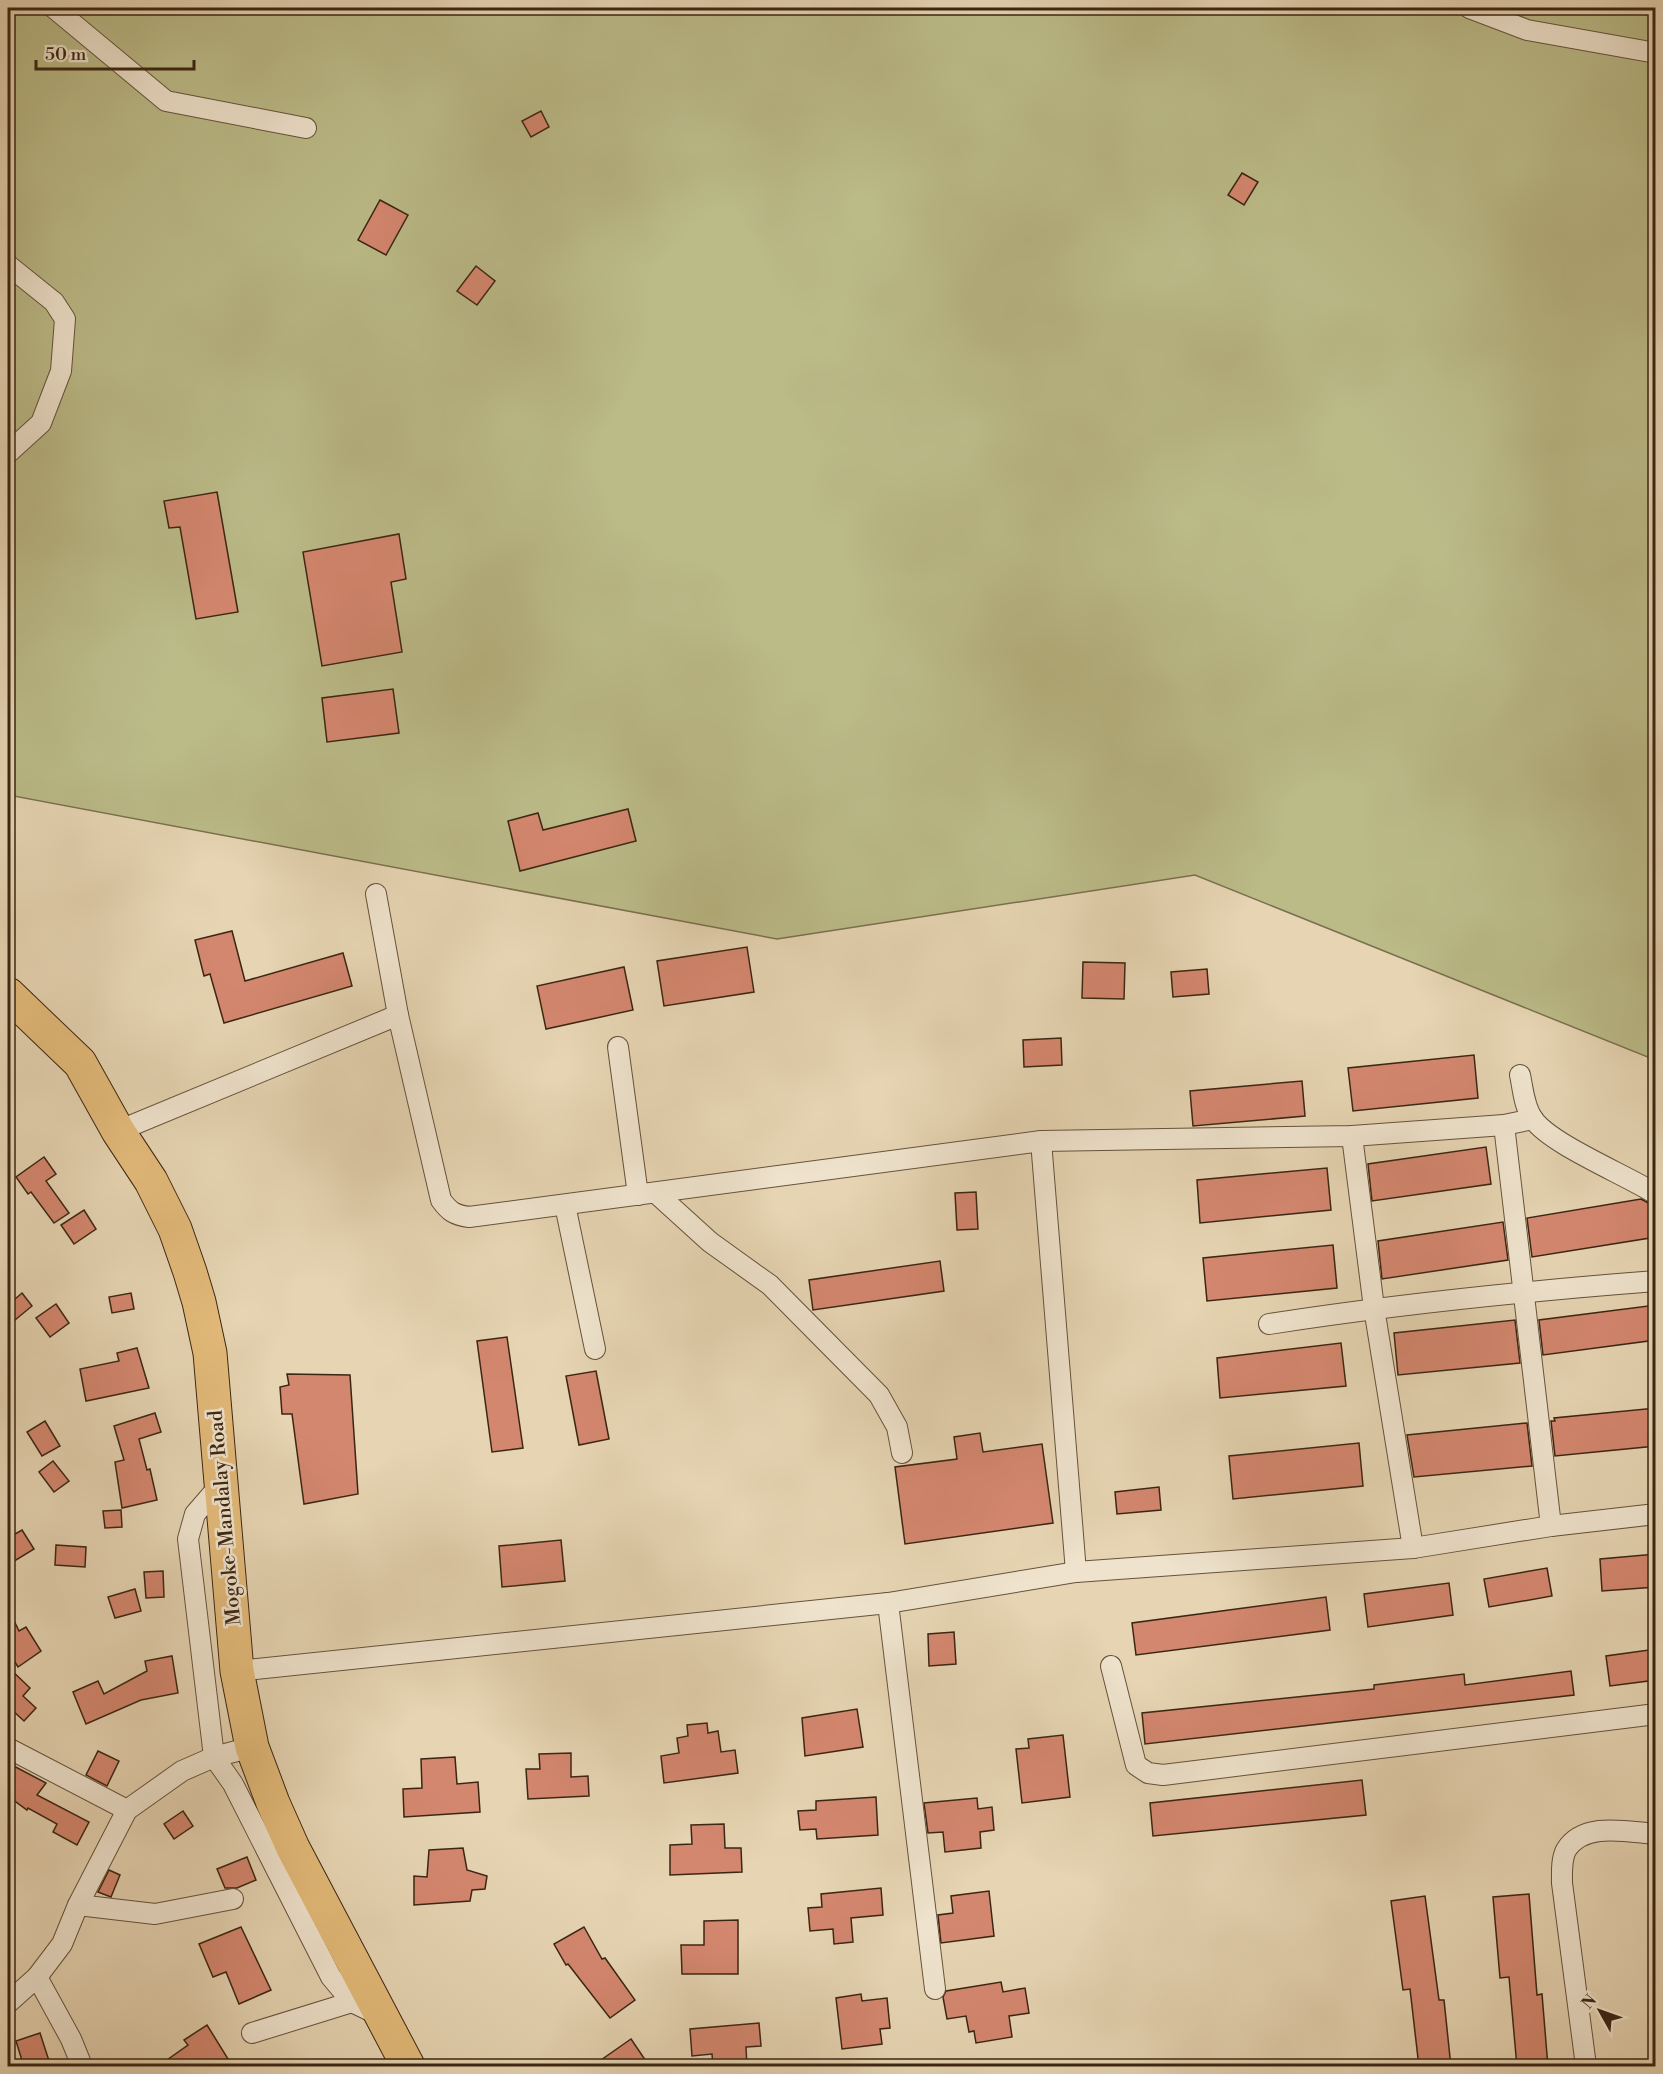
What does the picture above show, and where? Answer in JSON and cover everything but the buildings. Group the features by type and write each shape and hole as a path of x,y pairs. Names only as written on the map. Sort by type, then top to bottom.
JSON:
{"highway":[{"name":"Mogoke-Mandalay Road","path":"8,994 80,1063 118,1131 151,1181 175,1229 200,1302 210,1353 237,1671 252,1747 293,1848 408,2067"}],"street":[{"path":"54,8 166,101 306,128"},
{"path":"1469,8 1527,30 1656,53"},
{"path":"8,265 54,302 64,319 61,371 41,423 8,453"},
{"path":"376,894 398,1015 441,1200 448,1210 456,1215 468,1217 565,1205 1041,1141 1352,1136 1504,1125 1533,1119"},
{"path":"118,1131 398,1015"},
{"path":"618,1047 647,1194 770,1285 879,1395 897,1427 903,1453"},
{"path":"1520,1075 1524,1099 1533,1119 1550,1136 1656,1194"},
{"path":"1504,1125 1526,1291 1551,1526"},
{"path":"1352,1136 1374,1308 1413,1548"},
{"path":"1041,1141 1076,1572"},
{"path":"565,1205 595,1349"},
{"path":"1269,1324 1374,1308 1526,1291 1656,1281"},
{"path":"221,1484 195,1514 188,1539 214,1757 233,1784 331,1977 352,2002 381,2016"},
{"path":"237,1671 888,1603 1076,1572 1413,1548 1551,1526 1656,1514"},
{"path":"888,1603 935,1989"},
{"path":"1111,1666 1136,1765 1148,1773 1163,1775 1656,1714"},
{"path":"8,2003 37,1977 62,1944 78,1905 127,1810 182,1772 214,1757 252,1747"},
{"path":"8,1748 127,1810"},
{"path":"1587,2067 1562,1883 1562,1862 1572,1843 1595,1830 1656,1834"},
{"path":"78,1905 155,1914 232,1899"},
{"path":"37,1977 71,2039 82,2067"},
{"path":"252,2033 352,2002"}],"green space":[{"path":"8,8 1655,8 1655,1060 1195,875 777,939 8,795"}]}
